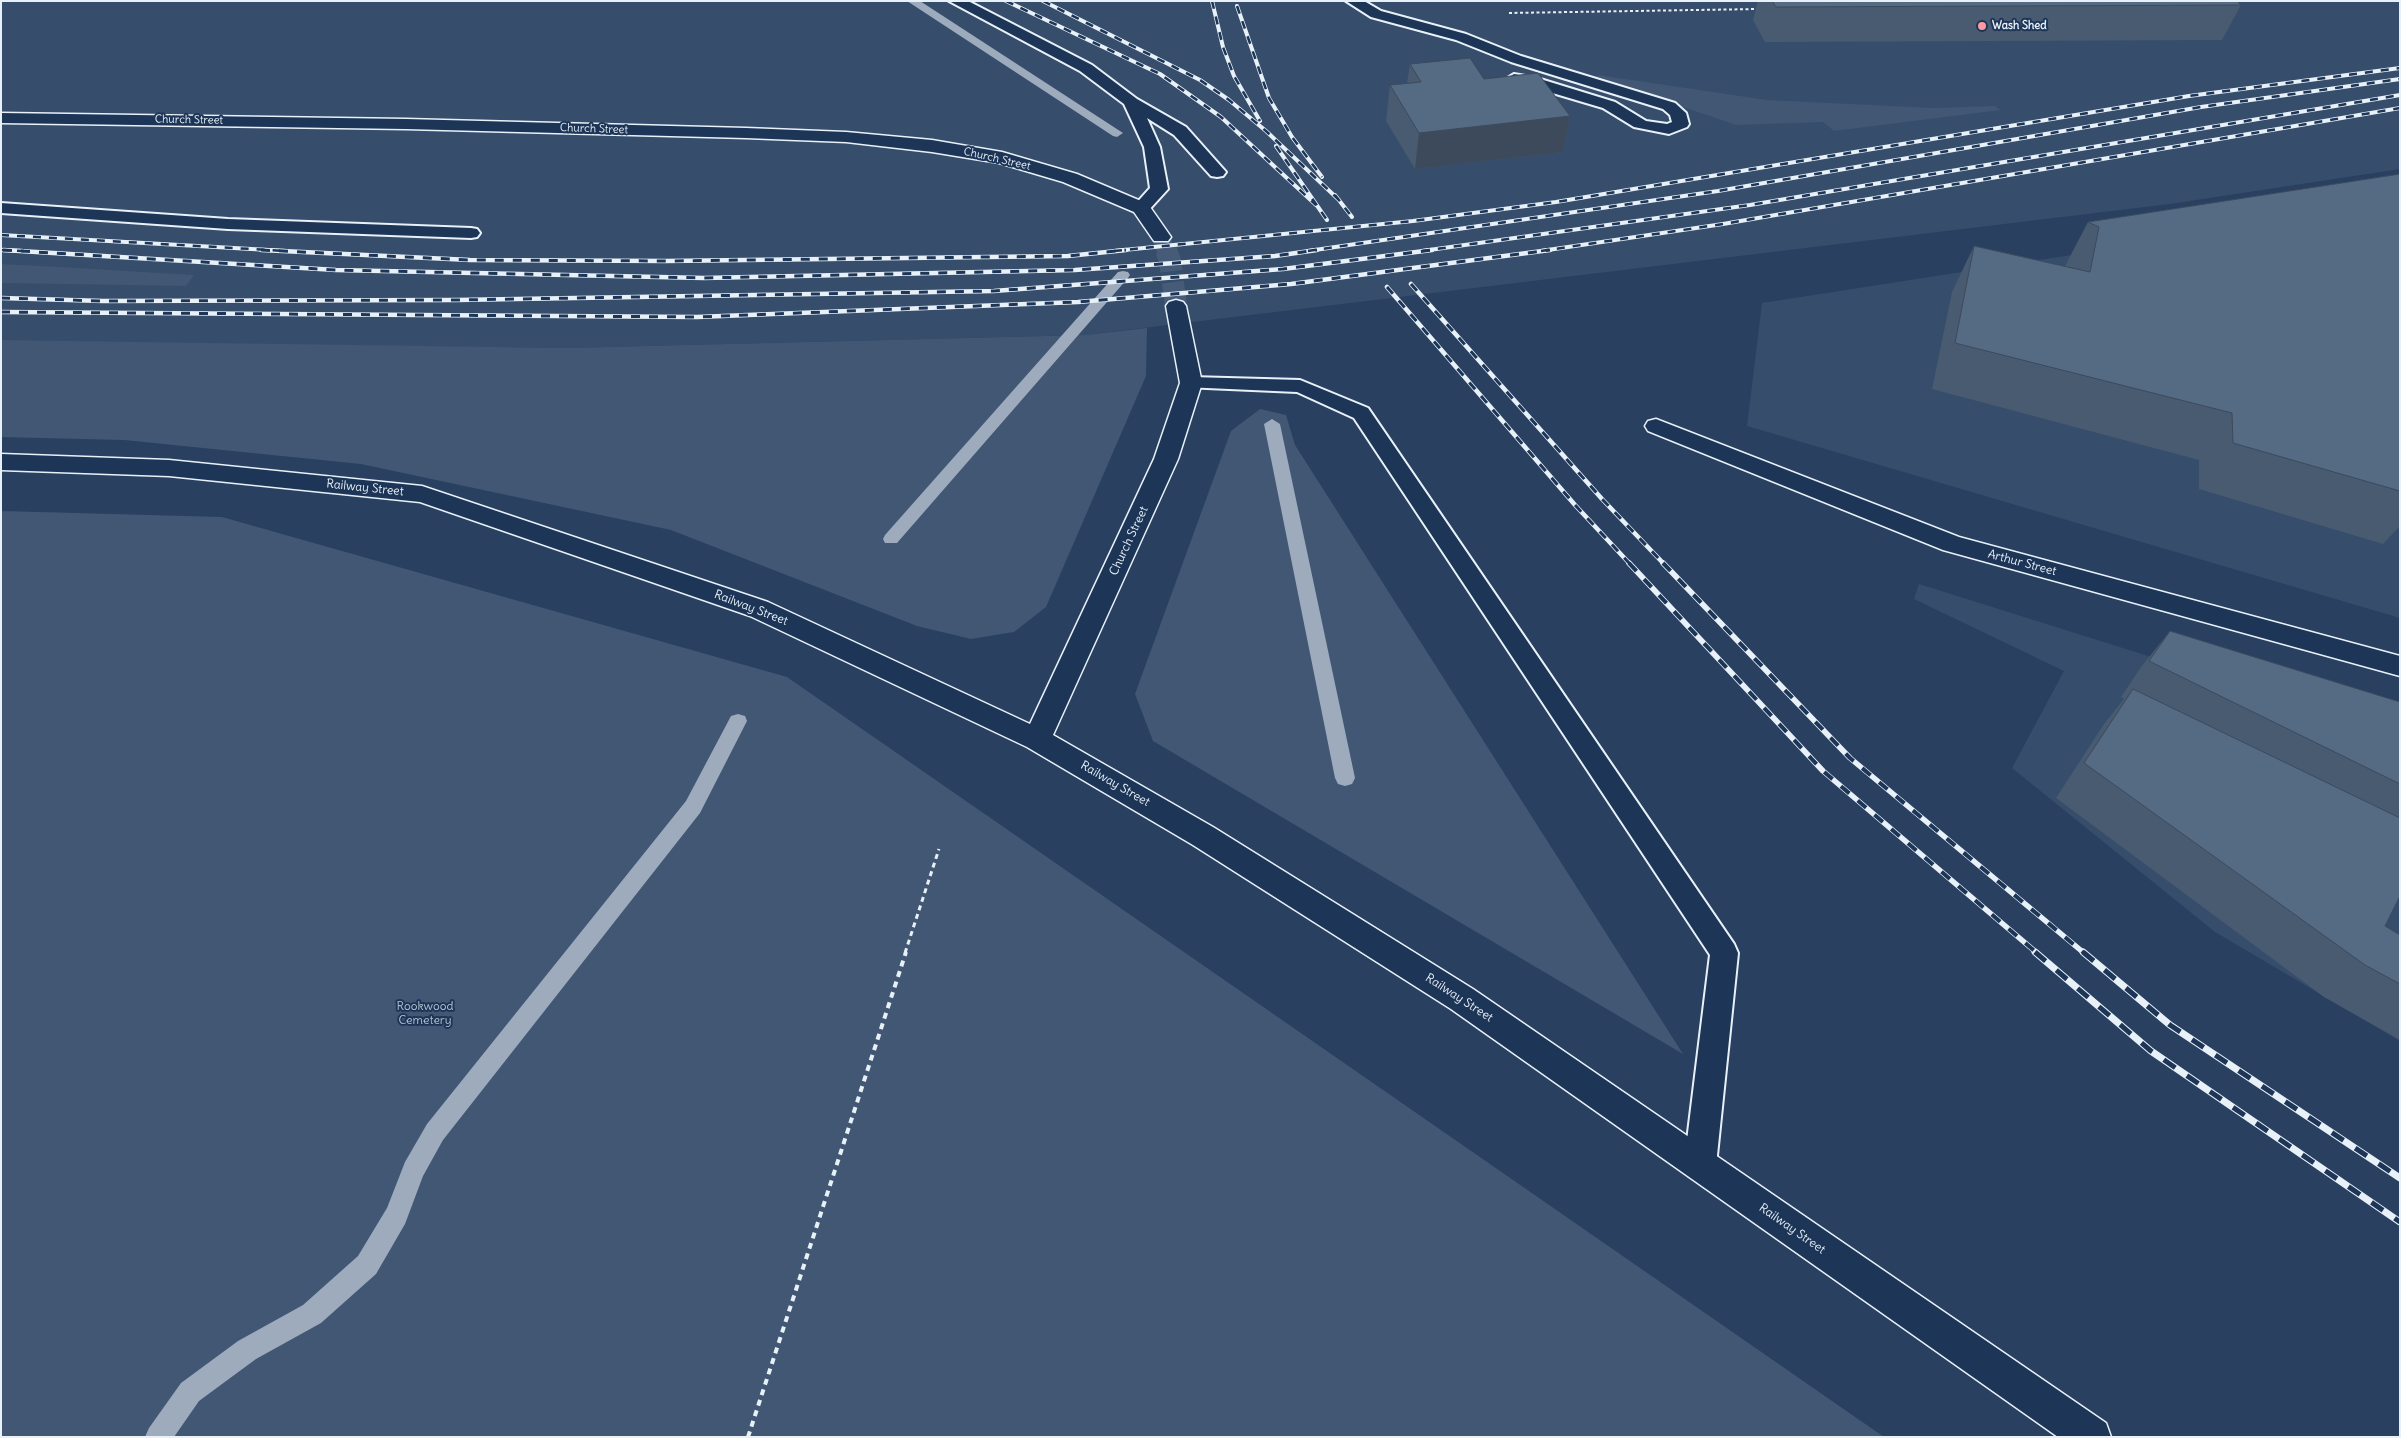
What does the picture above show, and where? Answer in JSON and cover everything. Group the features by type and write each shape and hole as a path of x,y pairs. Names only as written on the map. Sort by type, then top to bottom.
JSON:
{"main road":[{"name":"Church Street","path":"1,118 406,124 846,137 932,146 1002,158 1070,178 1141,208"},
{"path":"1141,208 1161,237"},
{"name":"Church Street","path":"1037,739 1166,459 1191,383 1176,306"},
{"name":"Arthur Street","path":"1656,426 1952,544 2400,666"},
{"name":"Railway Street","path":"1,462 169,468 422,494 759,609 1037,739 1203,836 1462,999 2092,1437"}],"lane":[{"path":"956,1 1086,68 1131,102 1180,131 1217,172"},
{"path":"1353,1 1376,14 1461,37 1488,46 1516,59 1669,106 1678,113 1681,124 1669,129 1655,128 1640,124 1609,105 1531,81 1502,78"},
{"path":"1131,102 1152,147 1159,189 1141,208"},
{"path":"1,208 228,224 471,234"},
{"path":"1191,383 1300,386 1361,413 1724,953 1700,1165"}],"path":[{"path":"1509,12 1761,9"},
{"path":"748,1437 939,849"}],"shaded area":[{"path":"1,1 2400,1 2400,169 2170,204 1085,335 567,348 1,342"},
{"path":"2400,204 2400,618 1747,426 1762,303"},
{"path":"1919,584 2400,735 2400,1041 2215,932 2012,768 2064,671 1914,599"}],"green space":[{"path":"1598,75 1767,100 1933,108 1994,106 2001,110 1834,131 1823,122 1736,125 1595,77"},
{"path":"1,264 194,275 186,286 1,283"},
{"path":"1147,328 1146,376 1046,607 1014,632 971,639 917,626 671,530 361,464 124,440 1,437 1,340 567,348 1085,335"},
{"path":"1260,409 1286,415 1295,445 1683,1054 1153,741 1135,694 1231,431"},
{"name":"Rookwood Cemetery","path":"1,511 222,517 787,677 1884,1437 1,1437"}],"building":[{"path":"1772,1 2237,1 2241,5 1776,7"},
{"path":"1470,58 1484,79 1538,73 1570,116 1419,133 1390,85 1421,82 1410,64"},
{"path":"2400,174 2400,491 2233,443 2232,413 1955,343 1974,246 2090,272 2099,227 2088,222"},
{"path":"2170,631 2400,702 2400,784 2149,661"},
{"path":"2133,689 2400,818 2400,896 2385,926 2400,935 2400,984 2365,965 2084,763"}],"waterway":[{"path":"912,1 1117,133"},
{"path":"891,539 1123,275"},
{"path":"1272,424 1345,778"},
{"path":"158,1437 190,1392 247,1350 312,1314 367,1265 396,1215 413,1170 435,1132 693,807 738,721"}],"tunnel":[{"path":"1161,237 1166,251"},
{"path":"1166,250 1170,261 1176,306"}],"railway":[{"path":"1006,1 1160,74 1221,117 1316,205"},
{"path":"1043,1 1200,80 1229,100 1266,131 1338,200"},
{"path":"1212,1 1223,47 1234,76 1260,121"},
{"path":"1237,6 1269,98 1292,137 1322,177"},
{"path":"1114,251 1413,221 1556,202 2189,96 2400,68"},
{"path":"1308,251 1718,191 2201,107 2400,79"},
{"path":"1422,251 1750,205 2400,95"},
{"path":"1541,251 1723,224 2400,108"},
{"path":"1276,146 1327,220"},
{"path":"1335,195 1338,200"},
{"path":"1338,200 1352,217"},
{"path":"1,235 287,251"},
{"path":"1,250 8,250"},
{"path":"3,250 8,250"},
{"path":"8,250 24,251"},
{"path":"8,250 336,270 704,278 1075,270 1275,256 1317,250"},
{"path":"261,250 470,260 666,261 1068,256 1126,250"},
{"path":"1,298 103,301 457,300 994,291 1283,269 1432,250"},
{"path":"1,312 697,317 1078,302 1291,284 1550,250"},
{"path":"1411,284 1602,499 1664,564"},
{"path":"1387,287 1575,505 1630,564"},
{"path":"1629,563 1823,771 2037,953"},
{"path":"1663,563 1850,758 2084,953"},
{"path":"2035,952 2151,1051 2400,1222"},
{"path":"2083,952 2170,1025 2400,1178"}],"place":[{"name":"Wash Shed","path":"1982,26"}]}
